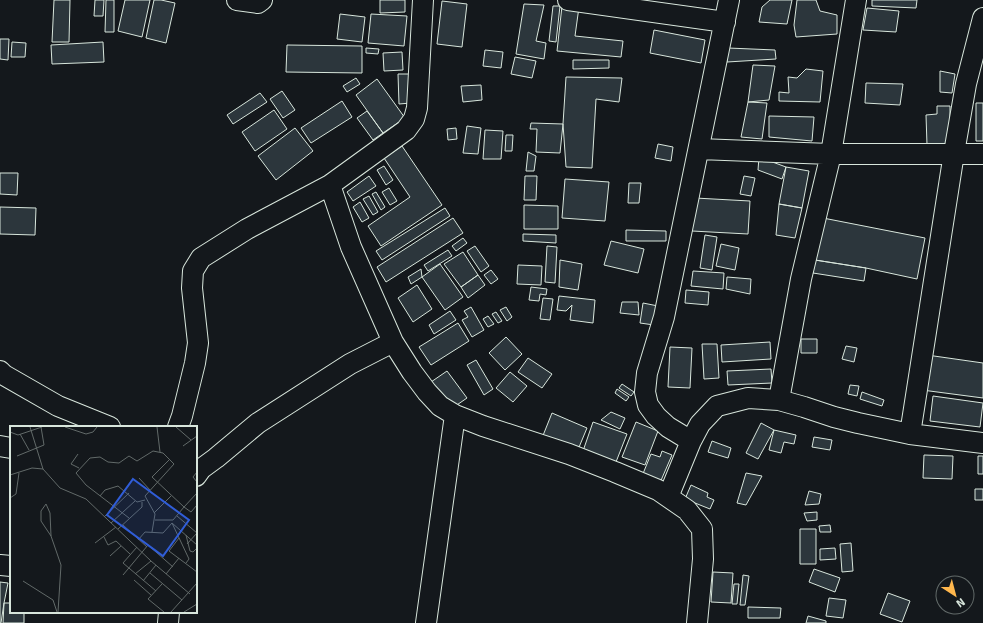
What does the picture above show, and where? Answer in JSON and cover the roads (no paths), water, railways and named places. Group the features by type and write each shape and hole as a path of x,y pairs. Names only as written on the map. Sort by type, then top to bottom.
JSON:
{"street":[{"path":"237,0 258,3 262,0"},
{"path":"178,426 195,363 198,343 192,288 192,271 201,258 247,229 330,184 406,130 414,119 418,108 423,0"},
{"path":"568,0 725,22"},
{"path":"691,441 668,427 656,416 648,404 645,392 647,373 664,317 729,0"},
{"path":"779,400 801,279 831,154 856,0"},
{"path":"910,434 966,84 983,18"},
{"path":"698,149 831,154 983,154"},
{"path":"330,184 351,247 393,342 426,392 440,406 456,415 483,426 569,454 658,490 687,510 702,529 703,559 697,623"},
{"path":"198,471 258,423 350,364 393,342"},
{"path":"0,371 4,375 58,406 108,426"},
{"path":"668,497 691,441 700,424 717,406 748,398 779,400 846,420 910,434 983,443"},
{"path":"426,623 456,415"},
{"path":"0,446 10,448"},
{"path":"0,564 10,566"},
{"path":"168,623 169,613"}]}
